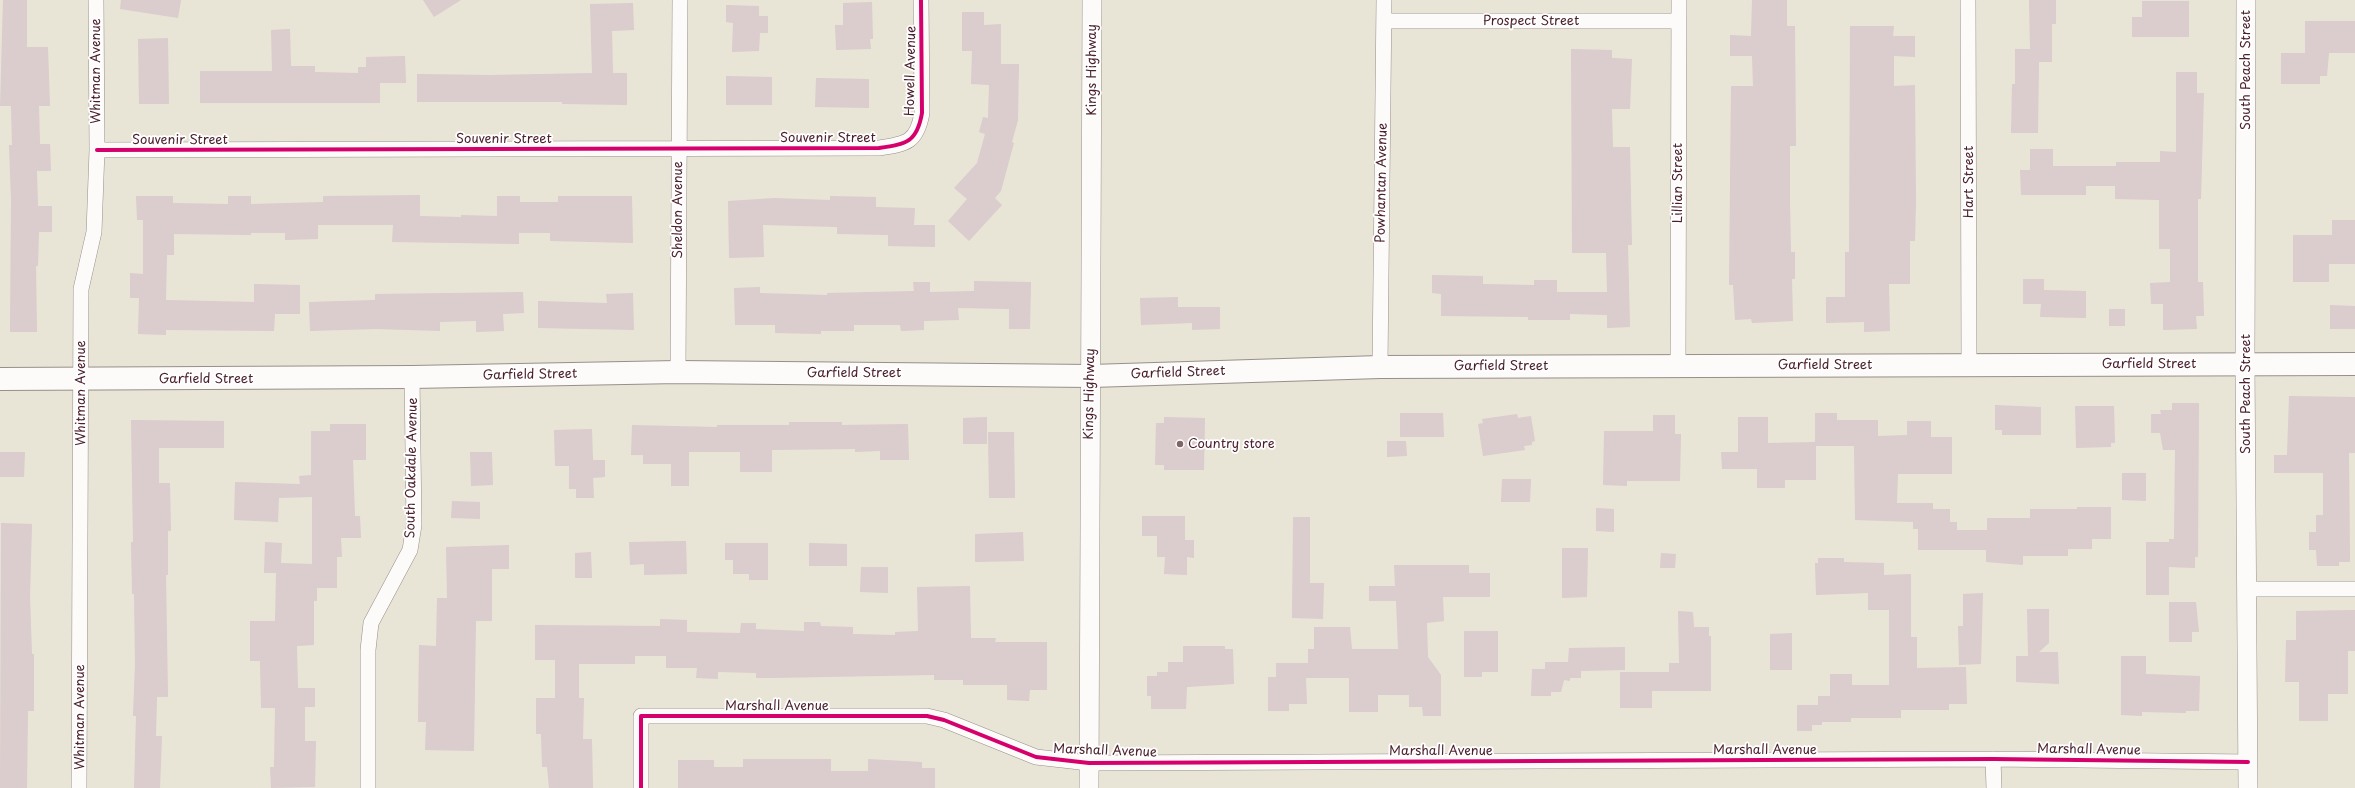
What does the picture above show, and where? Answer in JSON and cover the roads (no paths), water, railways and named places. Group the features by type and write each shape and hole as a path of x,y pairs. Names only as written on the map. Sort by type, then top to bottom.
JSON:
{"main road":[{"name":"Garfield Street","path":"0,379 412,377 678,372 1090,376 1380,367 2245,363 2355,364"}],"street":[{"name":"Whitman Avenue","path":"80,788 81,289 94,232 96,150 96,0"},
{"name":"Sheldon Avenue","path":"678,372 680,0"},
{"name":"Howell Avenue","path":"910,140 919,130 922,113 921,0"},
{"name":"Kings Highway","path":"1089,788 1092,0"},
{"name":"Powhantan Avenue","path":"1380,367 1384,0"},
{"name":"Lillian Street","path":"1678,366 1679,0"},
{"name":"Hart Street","path":"1968,0 1969,364"},
{"name":"South Peach Street","path":"2246,0 2245,363 2248,788"},
{"name":"Prospect Street","path":"1384,21 1679,21"},
{"name":"Souvenir Street","path":"96,150 879,148 897,145 910,140"},
{"name":"South Oakdale Avenue","path":"368,788 368,650 371,623 410,550 414,525 412,377"},
{"path":"2247,589 2355,589"},
{"name":"Marshall Avenue","path":"641,788 641,716 927,716 944,720 1036,757 1089,763 1993,759 2248,762"},
{"path":"1993,759 1994,788"}],"place":[{"name":"Country store","path":"1180,444"}]}
